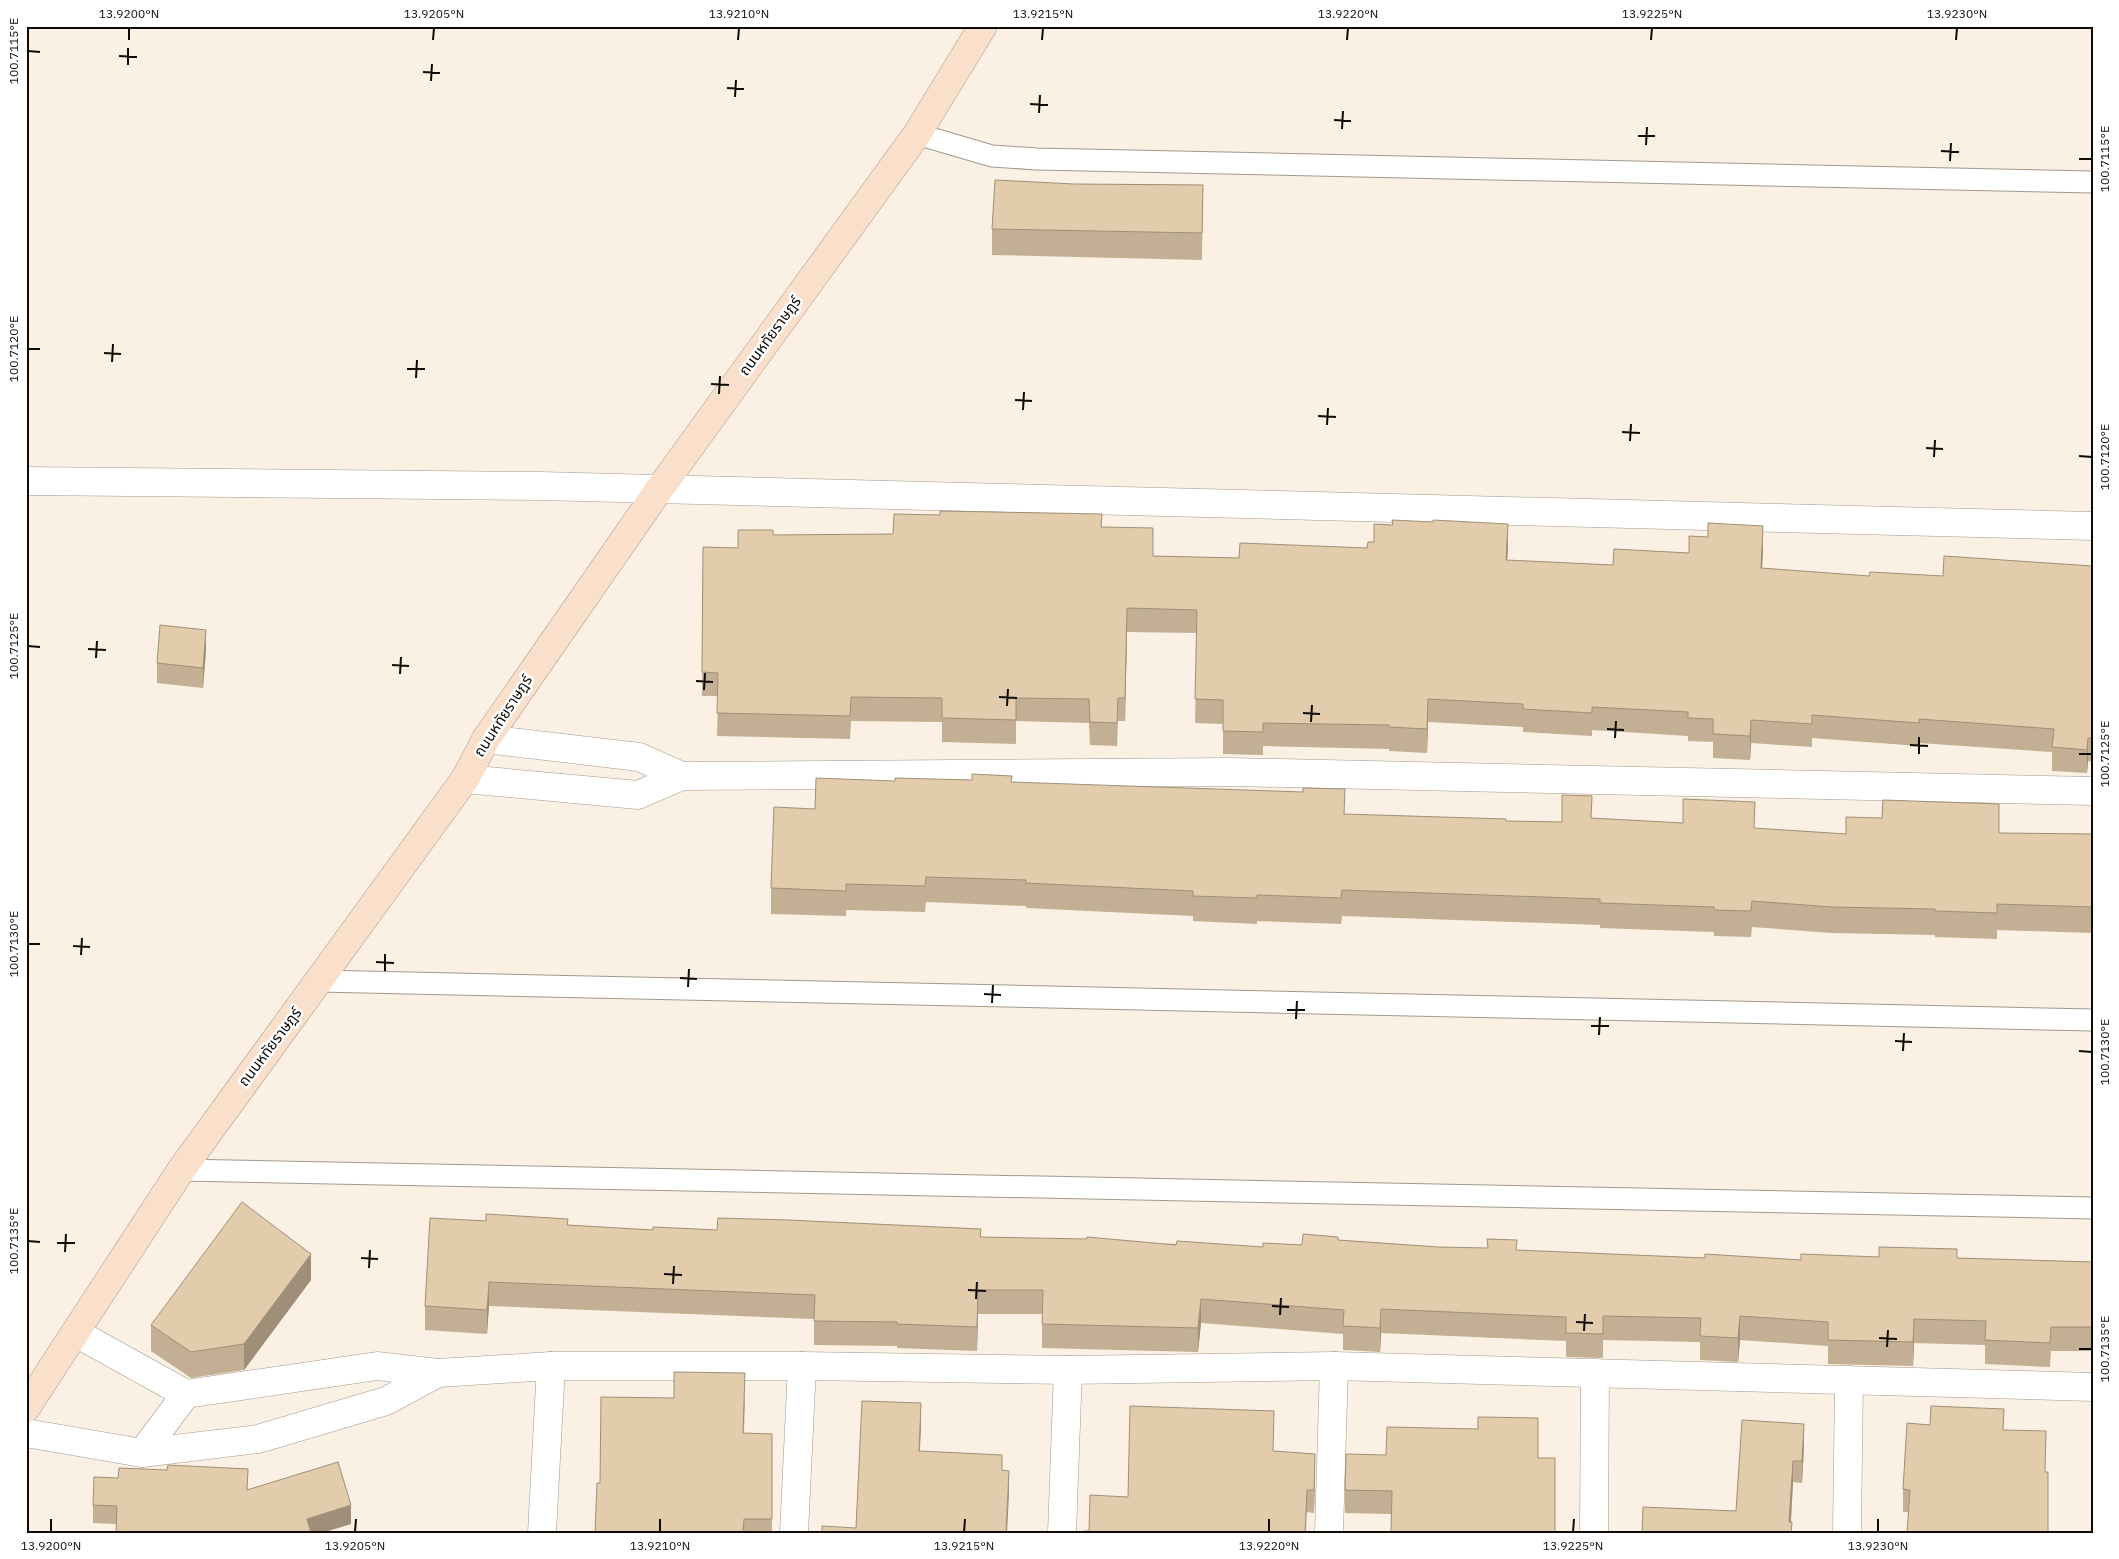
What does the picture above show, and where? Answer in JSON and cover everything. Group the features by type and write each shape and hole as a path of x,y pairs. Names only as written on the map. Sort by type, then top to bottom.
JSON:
{"main road":[{"name":"ถนนหทัยราษฎร์","path":"26,1408 181,1170 320,981 465,778 486,739 658,490 918,134 983,26"}],"street":[{"path":"26,481 541,486 2093,526"},
{"path":"486,739 639,757 682,776"},
{"path":"465,778 638,795 682,776 1231,772 2093,792"},
{"path":"76,1333 186,1394 377,1366 438,1373 551,1366 802,1366 1068,1370 1334,1366 2093,1388"},
{"path":"542,1533 551,1366"},
{"path":"794,1533 802,1366"},
{"path":"1330,1533 1334,1366"},
{"path":"1062,1533 1068,1370"},
{"path":"26,1433 142,1453 258,1439 386,1401 438,1373"},
{"path":"1594,1533 1595,1373"},
{"path":"1847,1533 1849,1380"},
{"path":"142,1453 186,1394"}],"lane":[{"path":"918,134 992,156 1037,160 2093,182"},
{"path":"320,981 2093,1020"},
{"path":"181,1170 2093,1208"}],"building":[{"path":"995,180 1074,184 1203,185 1202,233 992,229"},
{"path":"940,511 1102,514 1101,527 1153,528 1153,556 1239,558 1240,543 1367,548 1368,542 1374,542 1374,524 1393,525 1392,520 1433,522 1433,520 1508,524 1506,560 1613,565 1614,549 1689,553 1689,536 1708,537 1708,523 1763,526 1761,568 1869,576 1870,572 1943,576 1944,556 2092,566 2093,738 2088,738 2087,750 2052,747 2054,729 1919,719 1919,723 1812,715 1812,724 1751,720 1750,736 1713,734 1713,719 1688,718 1688,712 1592,707 1592,713 1523,709 1523,704 1428,699 1427,729 1389,727 1389,725 1263,723 1263,732 1223,731 1223,700 1195,699 1197,610 1127,608 1125,698 1118,698 1117,723 1090,722 1089,699 1016,698 1016,720 942,718 942,698 851,697 850,716 717,713 718,673 702,672 703,547 738,548 738,530 773,530 773,535 893,534 894,514 940,515"},
{"path":"160,625 206,630 203,668 157,663"},
{"path":"972,774 1012,776 1011,782 1303,792 1303,788 1345,789 1344,814 1506,819 1506,821 1562,822 1562,795 1592,796 1591,818 1683,823 1683,799 1755,802 1754,828 1846,834 1846,817 1882,818 1883,800 1999,804 1999,833 2093,834 2093,907 1997,904 1997,913 1935,911 1935,909 1832,907 1752,901 1751,911 1714,910 1714,907 1600,903 1600,899 1342,890 1341,898 1257,895 1257,898 1193,896 1193,891 1026,883 1026,880 926,877 925,886 846,884 846,891 771,888 774,807 815,809 816,778 895,781 895,778 972,780"},
{"path":"242,1202 311,1254 244,1344 191,1352 151,1325"},
{"path":"486,1214 568,1219 567,1225 653,1230 653,1227 717,1230 718,1218 788,1220 981,1229 980,1237 1087,1239 1087,1237 1176,1245 1177,1241 1263,1247 1263,1243 1302,1245 1303,1234 1338,1237 1338,1240 1438,1247 1488,1248 1487,1239 1517,1240 1516,1250 1705,1258 1705,1254 1801,1260 1801,1254 1879,1257 1879,1247 1957,1249 1957,1258 2093,1262 2093,1327 2051,1327 2050,1343 1985,1340 1986,1321 1914,1319 1913,1342 1828,1340 1828,1322 1740,1316 1738,1338 1700,1336 1701,1318 1603,1316 1603,1334 1566,1333 1566,1317 1381,1309 1380,1328 1343,1326 1344,1310 1201,1299 1198,1328 1042,1324 1043,1290 978,1290 977,1327 897,1324 897,1322 814,1321 815,1295 489,1282 487,1310 425,1306 430,1218 486,1221"},
{"path":"674,1372 745,1373 743,1433 772,1434 772,1519 744,1519 743,1533 595,1533 597,1483 600,1483 601,1397 674,1398"},
{"path":"862,1401 921,1403 919,1451 1002,1455 1002,1470 1009,1471 1006,1533 822,1533 822,1526 856,1528"},
{"path":"1130,1406 1274,1411 1273,1451 1315,1454 1314,1490 1307,1490 1305,1533 1084,1533 1084,1531 1089,1531 1090,1495 1128,1497"},
{"path":"1931,1406 2004,1409 2003,1430 2046,1431 2045,1472 2048,1472 2048,1533 1907,1533 1910,1490 1903,1489 1907,1423 1930,1425"},
{"path":"1478,1417 1538,1418 1538,1458 1555,1458 1555,1533 1391,1533 1392,1491 1345,1490 1346,1454 1386,1455 1387,1427 1478,1429"},
{"path":"1742,1420 1804,1424 1802,1461 1793,1461 1789,1522 1792,1522 1791,1533 1642,1533 1643,1507 1736,1511"},
{"path":"338,1462 351,1505 307,1519 311,1533 116,1533 117,1506 93,1505 94,1477 118,1478 119,1468 167,1470 168,1465 248,1469 247,1490"}]}
